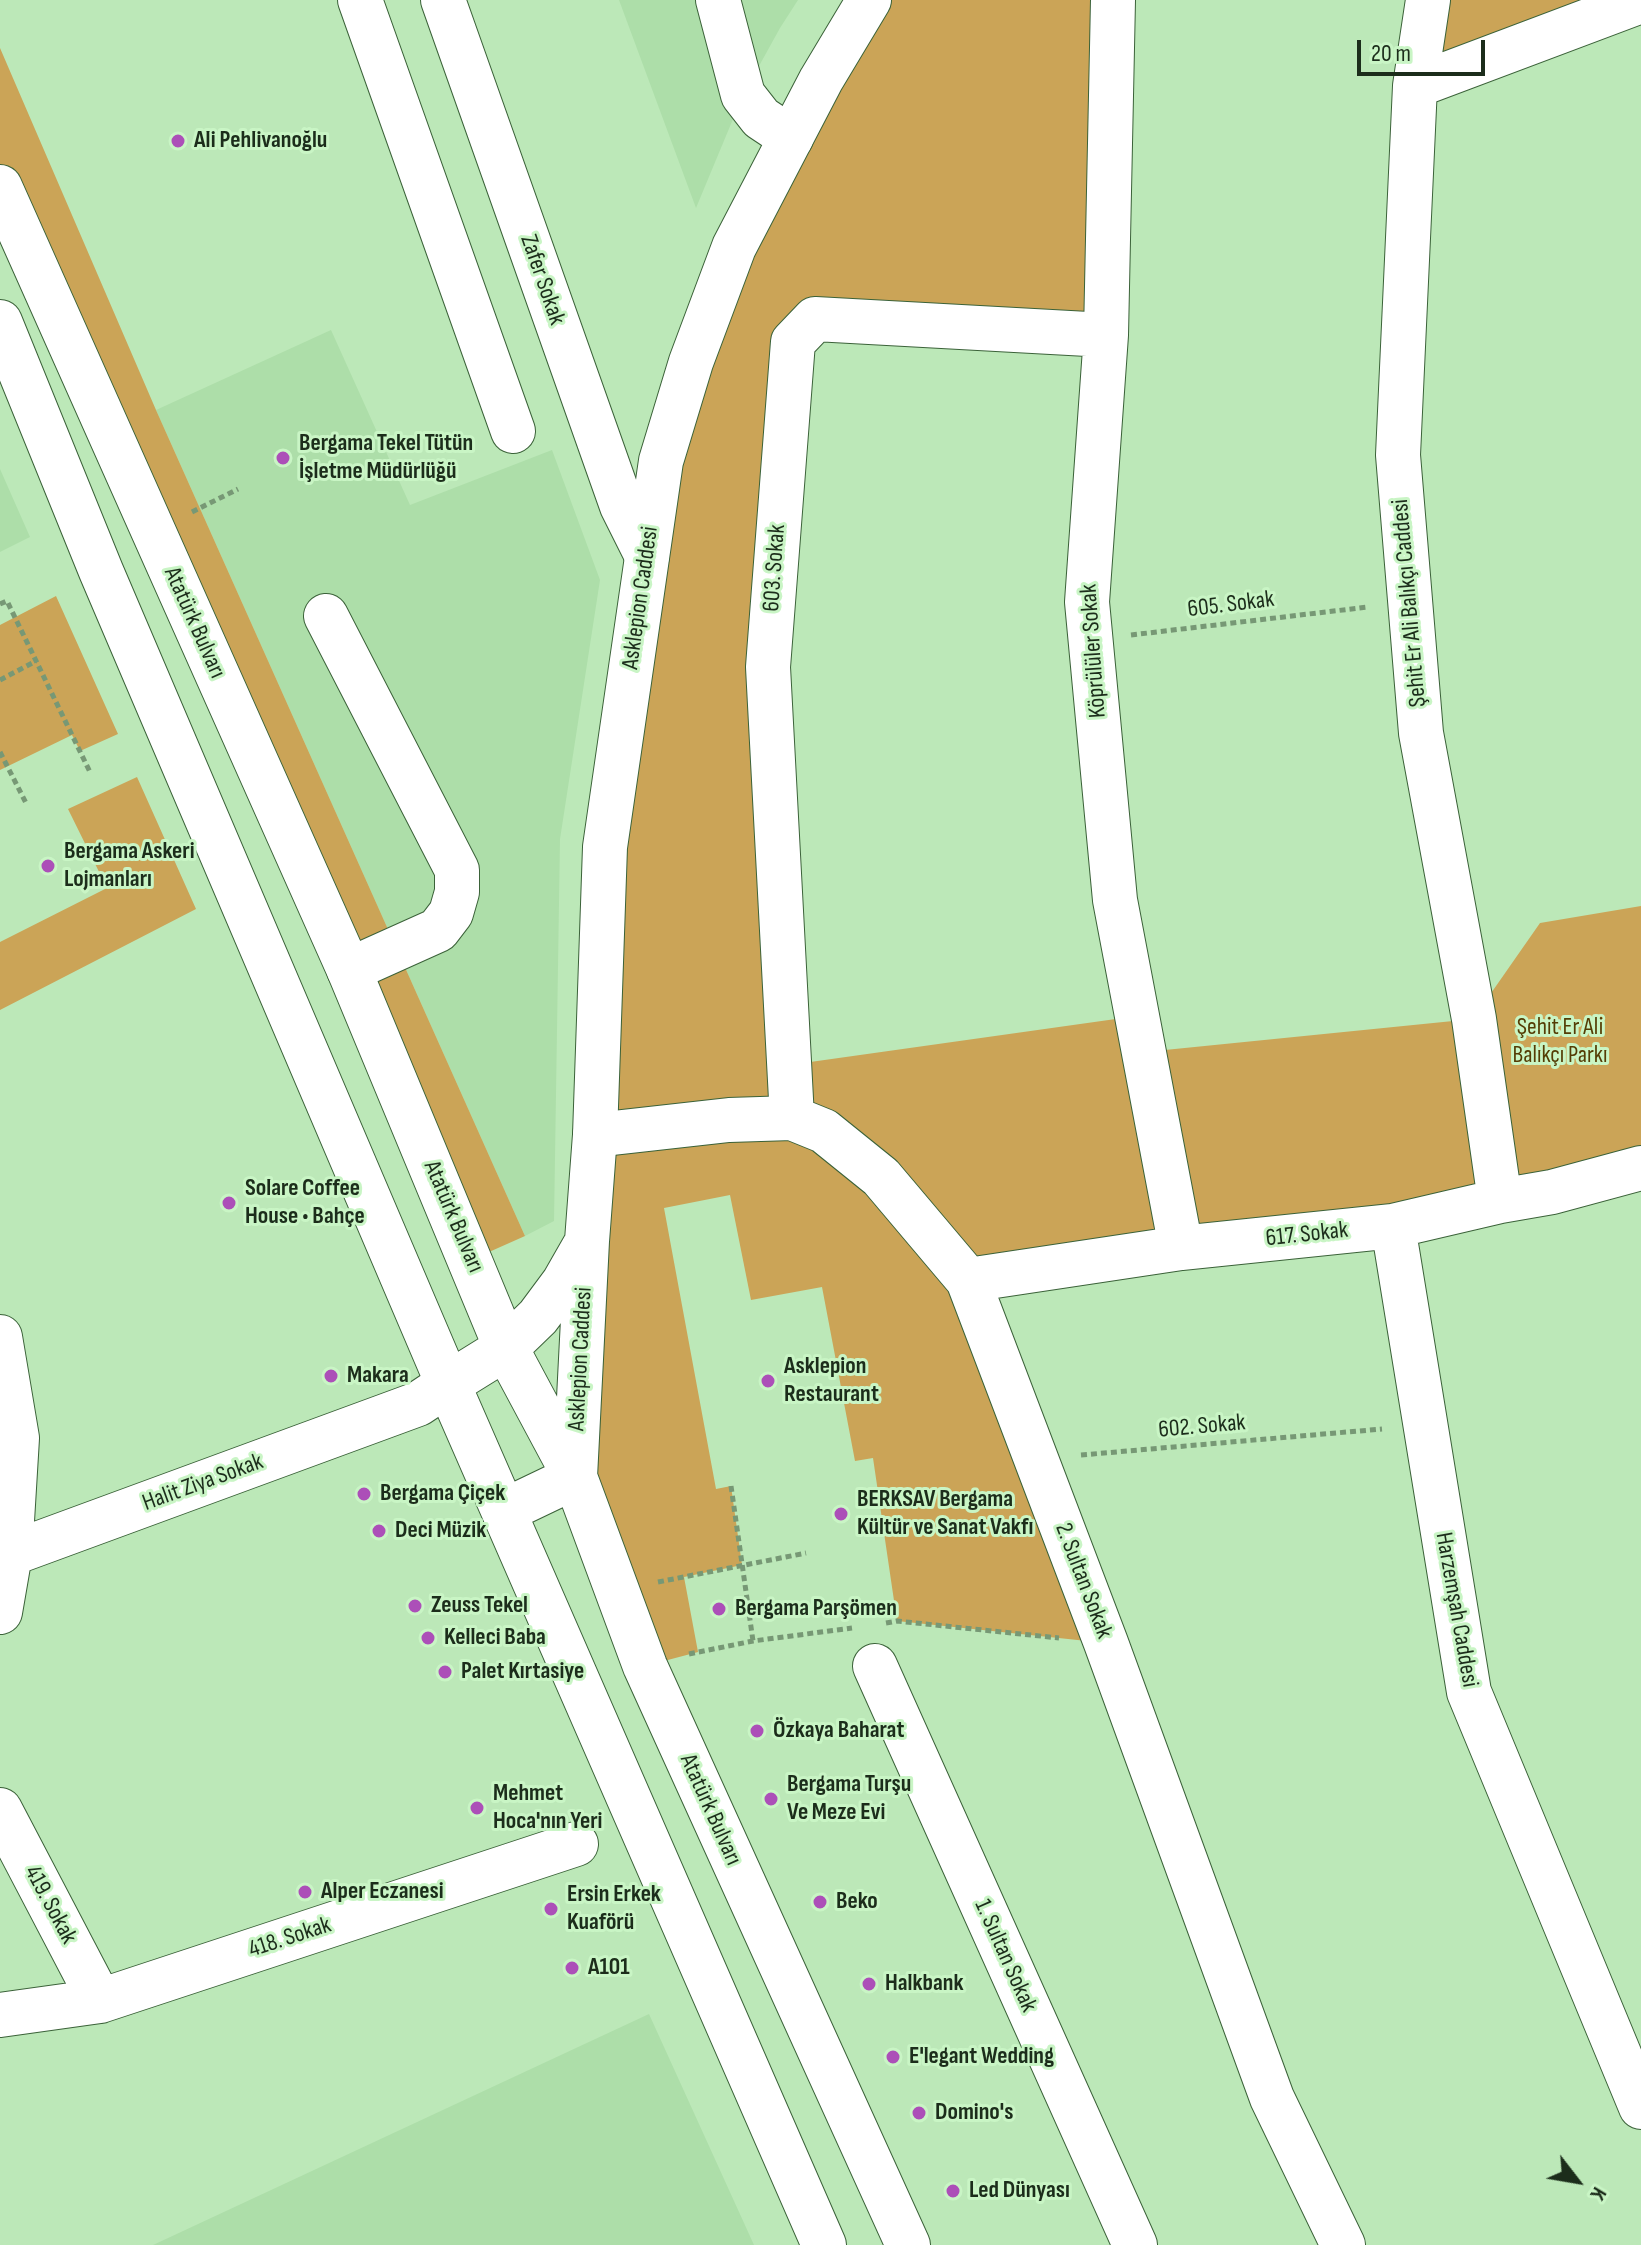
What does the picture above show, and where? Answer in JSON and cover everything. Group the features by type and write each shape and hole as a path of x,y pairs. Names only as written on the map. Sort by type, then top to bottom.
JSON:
{"street":[{"path":"360,0 513,431"},
{"name":"Zafer Sokak","path":"443,0 622,506 647,556"},
{"path":"718,0 743,95 761,118 791,138"},
{"name":"Asklepion Caddesi","path":"575,1477 595,1135 605,847 661,461 691,362 734,247 821,80 869,0"},
{"name":"Köprülüler Sokak","path":"1113,0 1106,335 1087,602 1115,900 1181,1248"},
{"name":"Şehit Er Ali Balıkçı Caddesi","path":"1428,0 1415,86 1398,455 1421,733 1474,1019 1500,1201"},
{"path":"1415,86 1641,1"},
{"name":"Atatürk Bulvarı","path":"0,187 349,970 506,1348 575,1477 645,1666 908,2245"},
{"name":"603. Sokak","path":"792,1118 768,667 793,342 815,319 1106,335"},
{"path":"0,322 101,571 448,1384 824,2245"},
{"path":"326,616 457,870 457,892 451,913 438,930 349,970"},
{"name":"2. Sultan Sokak","path":"595,1135 729,1120 792,1118 824,1131 881,1177 968,1280 1106,1643 1272,2098 1343,2245"},
{"name":"617. Sokak","path":"968,1280 1181,1248 1393,1226 1552,1192 1641,1168"},
{"name":"Harzemşah Caddesi","path":"1393,1226 1469,1692 1641,2107"},
{"name":"Asklepion Caddesi","path":"448,1384 506,1348 544,1311 587,1241"},
{"path":"0,1337 17,1438 10,1554 0,1612"},
{"name":"Halit Ziya Sokak","path":"10,1554 418,1404 448,1384"},
{"path":"504,1511 575,1477"},
{"name":"1. Sultan Sokak","path":"875,1666 1135,2245"},
{"name":"419. Sokak","path":"0,1810 100,2001"},
{"name":"418. Sokak","path":"0,2015 100,2001 576,1844"}],"path":[{"path":"189,513 238,489"},
{"path":"0,604 7,601 90,772"},
{"name":"605. Sokak","path":"1091,640 1375,606"},
{"path":"0,680 36,661"},
{"path":"0,752 26,803"},
{"name":"602. Sokak","path":"1036,1459 1370,1430"},
{"path":"731,1486 753,1641"},
{"path":"650,1584 806,1553"}],"shaded area":[{"path":"619,0 798,0 743,95 696,208"},
{"path":"331,330 410,505 552,450 600,580 560,839 554,1221 525,1236 156,410"},
{"path":"0,469 30,537 0,552"},
{"path":"649,2014 754,2245 153,2245"}],"green space":[{"name":"Şehit Er Ali Balıkçı Parkı","path":"869,0 1113,0 1106,335 815,319 768,668 789,1065 1137,1016 1145,1052 1473,1019 1540,923 1641,906 1641,1168 968,1280 1106,1643 897,1621 873,1458 855,1461 822,1287 751,1300 730,1195 664,1208 716,1489 731,1486 742,1565 684,1577 698,1652 645,1666 575,1477 587,1241 661,461"},
{"path":"1428,0 1641,0 1415,86"},
{"path":"0,48 156,410 525,1236 471,1260 0,187"},
{"path":"56,596 118,734 80,751 72,735 0,770 0,625"},
{"path":"137,777 196,909 0,1010 0,942 107,888 68,809"}],"place":[{"name":"Ali Pehlivanoğlu","path":"178,141"},
{"name":"Bergama Tekel Tütün İşletme Müdürlüğü","path":"283,458"},
{"name":"Bergama Askeri Lojmanları","path":"48,866"},
{"name":"Solare Coffee House • Bahçe","path":"229,1203"},
{"name":"Makara","path":"331,1376"},
{"name":"Asklepion Restaurant","path":"768,1381"},
{"name":"Bergama Çiçek","path":"364,1494"},
{"name":"BERKSAV Bergama Kültür ve Sanat Vakfı","path":"841,1514"},
{"name":"Deci Müzik","path":"379,1531"},
{"name":"Zeuss Tekel","path":"415,1606"},
{"name":"Bergama Parşömen","path":"719,1609"},
{"name":"Kelleci Baba","path":"428,1638"},
{"name":"Palet Kırtasiye","path":"445,1672"},
{"name":"Özkaya Baharat","path":"757,1731"},
{"name":"Bergama Turşu Ve Meze Evi","path":"771,1799"},
{"name":"Mehmet Hoca'nın Yeri","path":"477,1808"},
{"name":"Alper Eczanesi","path":"305,1892"},
{"name":"Beko","path":"820,1902"},
{"name":"Ersin Erkek Kuaförü","path":"551,1909"},
{"name":"A101","path":"572,1968"},
{"name":"Halkbank","path":"869,1984"},
{"name":"E'legant Wedding","path":"893,2057"},
{"name":"Domino's","path":"919,2113"},
{"name":"Led Dünyası","path":"953,2191"}]}
